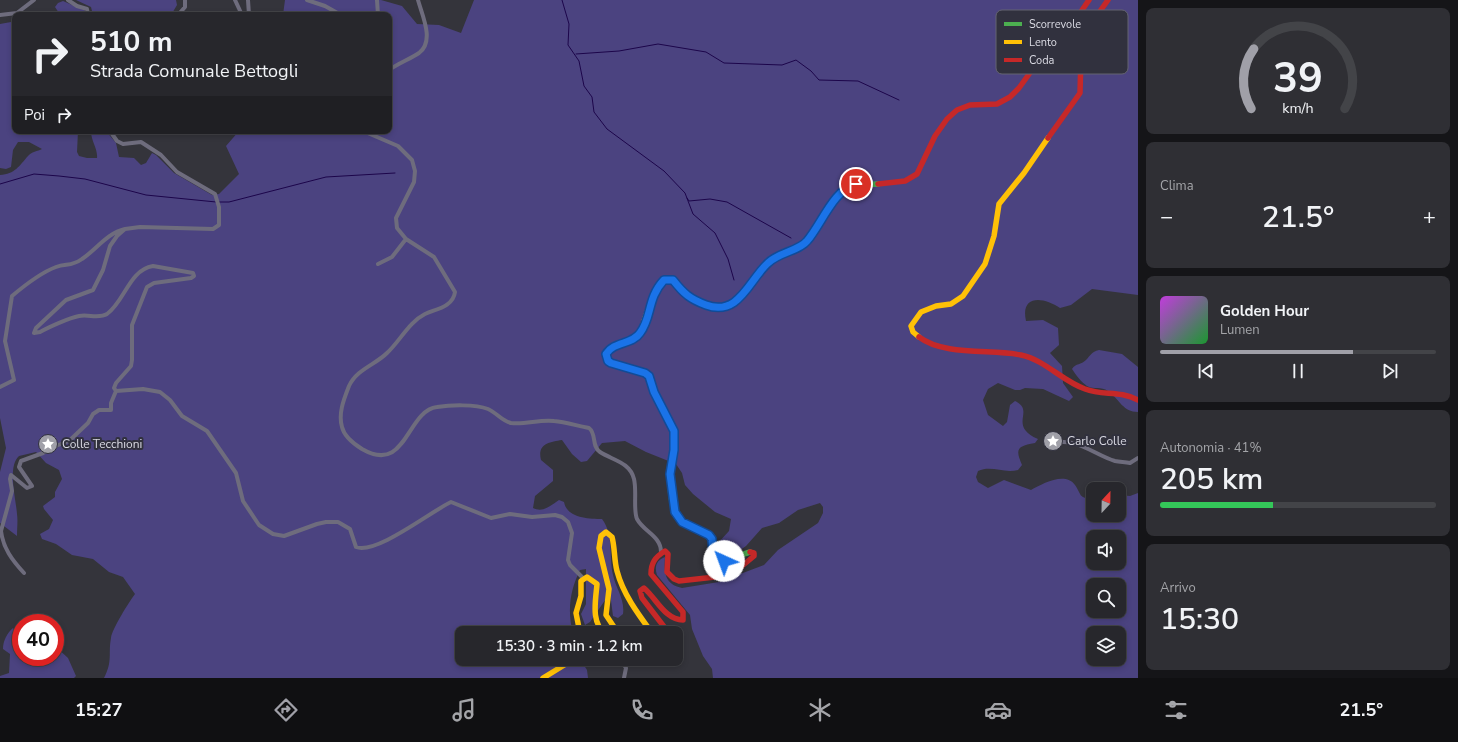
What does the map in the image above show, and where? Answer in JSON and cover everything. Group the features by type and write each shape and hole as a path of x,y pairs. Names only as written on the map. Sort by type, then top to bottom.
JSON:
{"street":[{"path":"18,12 34,0"},
{"path":"68,0 77,6 87,9 88,12"},
{"path":"181,12 185,7 185,0"},
{"path":"235,0 241,12"},
{"path":"248,0 248,12"},
{"path":"307,0 325,6 336,12"},
{"path":"376,0 378,12"},
{"path":"392,68 418,53 424,45 427,35 426,26 418,0"},
{"path":"1082,10 1089,0"},
{"path":"1101,10 1108,0"},
{"path":"0,15 12,14"},
{"path":"661,552 665,551 668,554 668,572 671,576 683,582 729,574 754,556 752,552 728,560 719,559 713,554 712,539 709,535 688,526 680,520 674,506 670,474 675,438 671,422 658,400 649,376 645,373 619,367 611,363 606,357 610,349 633,339 640,333 651,300 659,285 664,280 670,279 685,294 697,301 718,309 731,305 748,289 769,262 783,253 800,247 807,242 835,199 847,188 856,184 872,185 900,182 912,178 920,170 930,144 938,130 958,110 968,104 1000,102 1012,95 1029,74"},
{"path":"1081,74 1080,93 1073,105 1060,120 1024,173 999,204 994,236 985,264 962,296 951,304 930,308 921,312 911,326 912,332 923,339 963,350 1023,355 1048,367 1088,390 1124,393 1138,400"},
{"path":"0,387 14,380 5,341 12,296 50,269 76,263 120,230 129,228 213,229 218,225 219,207 215,194 177,172 161,154 141,142 123,144 117,141 112,134"},
{"path":"370,134 398,146 412,160 415,171 414,182 396,218 397,228 406,240 434,257 454,287 455,296 448,304 419,318 387,353 354,378 345,397 340,416 342,430 361,448 373,454 387,454 399,447 420,418 435,407 454,406 488,409 504,421 513,423 553,421 589,428 593,431 596,448 599,452 618,460 631,472 636,493 637,518 661,545 661,552 651,565 651,574 683,612 683,620 675,620 656,603 647,590 644,588 640,591 642,598 663,626"},
{"path":"24,573 4,547 1,531 12,491 10,479 11,475 27,488 32,486 19,467 21,461 69,441 88,422 93,414 99,410 111,410 111,403 116,391 114,388 116,383 126,373 132,360 132,324 148,288 154,283 191,278 194,276 193,273 153,266 147,267 139,273 107,313 99,316 79,316 40,332 33,332 66,300 93,290 101,277 110,246 117,236 129,228"},
{"path":"378,264 392,257 406,240"},
{"path":"116,391 143,389 160,392 170,400 182,416 208,431 236,473 243,502 259,525 273,534 284,536 317,524 338,522 350,529 356,547 360,548 374,546 389,539 451,502 491,518 510,514 532,517 555,515 562,517 568,522 572,533 568,560 570,565 583,578"},
{"path":"1049,444 1054,442 1079,444 1115,461 1130,463 1138,458"},
{"path":"613,626 606,615 609,589 599,548 601,536 606,532 612,537 615,564 622,585 634,607 647,626"},
{"path":"583,578 590,577 597,584 594,612 600,626"},
{"path":"579,626 576,613 581,596 581,581 583,578"},
{"path":"543,678 563,666"},
{"path":"624,678 626,668 625,666"}],"shaded area":[{"path":"76,0 176,0 177,5 173,12 92,12 91,7"},
{"path":"285,0 381,0 402,6 417,24 439,25 461,33 474,0 1138,0 1138,295 1092,289 1071,305 1060,308 1054,304 1041,300 1030,302 1025,312 1026,321 1043,320 1058,328 1059,345 1050,353 1062,366 1063,383 1073,397 1069,401 1043,389 1025,388 1015,390 998,383 988,389 983,400 988,415 1003,426 1007,422 1010,405 1015,401 1021,405 1023,409 1024,429 1038,439 1035,443 1024,445 1019,449 1018,452 1022,465 1018,470 1008,471 983,469 978,471 976,477 978,482 988,488 1004,480 1031,490 1053,480 1065,479 1071,481 1080,494 1086,498 1086,522 1126,522 1126,496 1130,496 1138,493 1138,678 713,678 712,669 703,656 692,629 690,615 657,575 656,566 658,562 665,557 666,577 672,584 682,588 719,582 764,565 778,550 818,523 823,513 823,507 820,503 798,510 779,523 762,528 746,546 733,555 722,556 717,553 718,543 729,531 731,519 715,512 693,494 685,485 682,473 676,464 646,452 625,441 602,443 587,461 581,462 572,454 562,440 549,443 542,447 540,455 541,460 553,470 553,481 535,496 533,508 540,510 559,500 564,502 569,511 574,514 585,518 602,519 606,525 610,539 613,575 622,599 623,614 618,618 613,616 610,593 590,622 585,625 581,614 586,604 586,569 580,570 570,601 571,626 455,626 455,666 584,666 587,670 588,678 104,678 109,662 110,644 114,628 135,594 123,577 109,572 93,559 72,555 56,544 42,539 40,534 49,529 53,520 43,506 55,497 55,492 62,479 59,470 46,463 36,452 19,456 15,461 13,468 17,536 0,523 0,472 6,448 0,418 0,175 13,171 29,155 42,149 29,142 18,142 13,150 11,167 6,169 0,168 0,24 11,22 12,24 12,134 78,134 77,152 79,156 97,158 91,134 108,134 116,143 119,157 134,158 141,165 146,163 152,153 156,155 174,173 212,195 219,194 239,174 226,146 236,134 392,134 392,12 283,12"},
{"path":"63,1 86,12 58,12 55,7 58,3"},
{"path":"1099,350 1122,354 1138,367 1138,412 1125,408 1108,391 1087,386 1072,369"},
{"path":"12,629 12,666 64,666 64,654 68,658 76,676 74,678 0,678 0,676 9,673 10,654 3,649 3,646 9,632"}],"waterway":[{"path":"562,0 569,24 568,45 579,61 584,86 592,97 594,112 607,129 664,171 685,193 693,214 715,233 728,259 734,280"},
{"path":"576,54 619,51 658,44 706,52 724,63 782,65 796,60 811,71 819,80 858,81 899,100"},
{"path":"219,202 229,202 326,177 395,173"},
{"path":"0,184 34,174 59,176 85,179 146,195 216,202"},
{"path":"687,198 689,201 710,199 727,202 791,238"}],"traffic: fast":[{"path":"745,292 762,269 772,260 807,242 834,201 846,189 859,185 878,184"},
{"path":"674,439 670,487 673,506 677,515 685,523 709,535 713,541 713,554 718,558 727,560 750,552"}],"traffic: slow":[{"path":"919,337 913,332 911,326 921,312 936,306 951,304 963,296 985,264 994,236 999,204 1024,173 1048,138"},
{"path":"674,439 670,421 647,375 645,373 619,367 606,357 609,352 618,345 637,337 642,329 652,299 660,284 664,280 673,280 689,297 707,307 717,308 726,306 736,301 745,292"},
{"path":"613,626 606,615 609,589 599,548 601,536 606,532 612,537 616,567 623,588 636,611 647,626"},
{"path":"579,626 576,613 581,596 581,581 587,577 597,584 595,611 599,626"},
{"path":"543,678 563,666"}],"traffic: jam":[{"path":"1082,10 1089,0"},
{"path":"1101,10 1108,0"},
{"path":"878,184 905,181 917,174 935,136 947,119 957,110 970,105 997,104 1010,97 1029,74"},
{"path":"1048,138 1080,93 1081,74"},
{"path":"919,337 929,343 941,347 968,351 1021,355 1038,361 1069,381 1085,389 1124,395 1138,400"},
{"path":"663,626 642,598 640,591 644,588 666,613 677,619 683,620 683,612 651,574 653,563 659,556 665,551 668,554 667,572 674,579 679,581 724,576 736,571 754,556 754,553 750,552"}],"place":[{"name":"Carlo Colle","path":"1053,441"},
{"name":"Colle Tecchioni","path":"48,444"}],"route":[{"path":"724,561 713,554 712,539 709,535 682,522 675,512 670,474 674,450 674,431 671,422 654,392 649,376 645,373 632,371 611,363 608,361 606,354 610,349 618,344 636,338 640,333 651,300 659,285 664,280 673,280 691,299 714,308 724,308 731,305 742,296 760,271 769,262 783,253 800,247 807,242 835,199 847,188 856,184"}]}
